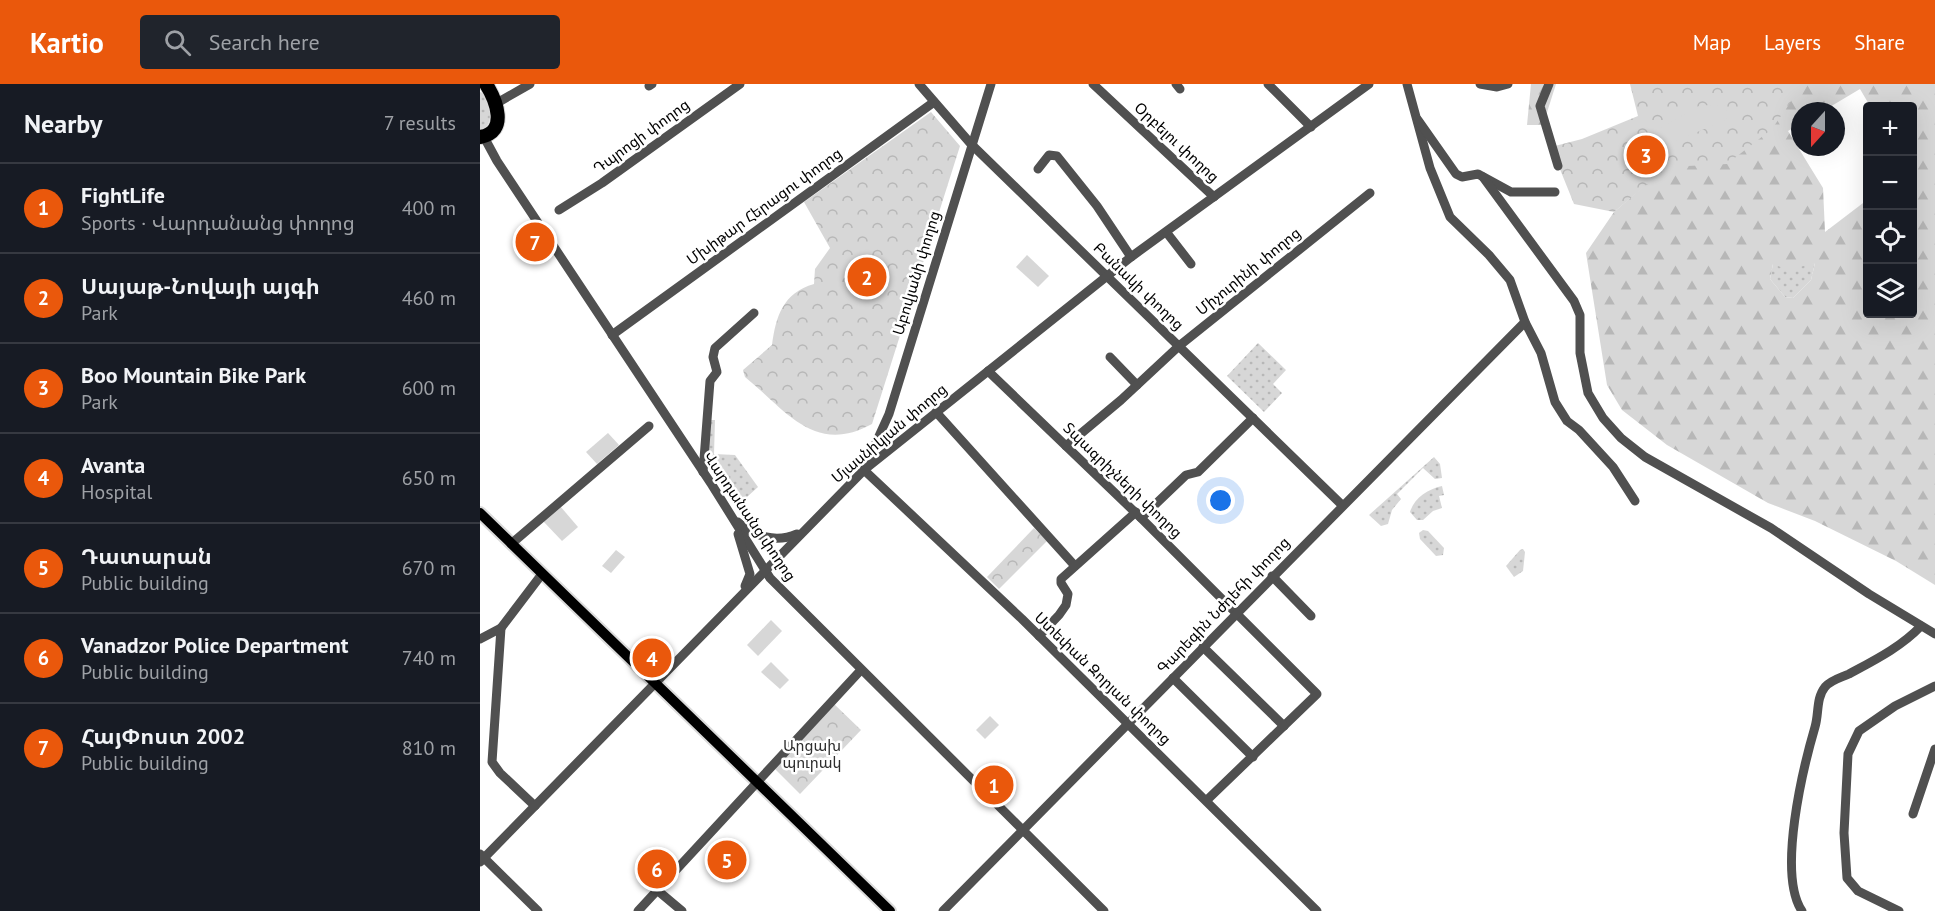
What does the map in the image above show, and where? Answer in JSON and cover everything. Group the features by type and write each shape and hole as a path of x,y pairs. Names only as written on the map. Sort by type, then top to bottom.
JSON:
{"highway":[{"path":"480,89 492,94 497,122 482,137"}],"main road":[{"path":"480,513 890,911"}],"street":[{"path":"492,94 530,84"},
{"name":"Դպրոցի փողոց","path":"560,210 602,183 740,84"},
{"name":"Բանակի փողոց","path":"919,84 971,144 1342,505"},
{"name":"Աբովյանի փողոց","path":"864,470 889,414 991,84"},
{"name":"Օրբելու փողոց","path":"1093,84 1214,197"},
{"path":"1269,84 1311,127"},
{"name":"Մյասնիկյան փողոց","path":"481,858 535,806 743,590 864,470 1131,256 1167,233 1369,84"},
{"path":"1407,84 1437,188 1450,217 1506,275 1541,353 1555,402 1567,421 1579,430 1613,467 1635,501"},
{"path":"1480,84 1497,87 1508,84"},
{"path":"1549,84 1540,106 1558,166"},
{"name":"Մխիթար Հերացու փողոց","path":"612,335 934,102"},
{"path":"1415,115 1456,174 1462,177 1478,174 1511,192 1555,192"},
{"name":"Վարդանանց փողոց","path":"482,137 703,472 764,569 790,601 1104,911"},
{"path":"1038,169 1049,155 1057,156 1097,206 1131,256"},
{"path":"1482,177 1575,301 1580,315 1580,352 1588,393 1603,418 1621,438 1645,457 1771,528 1869,594 1935,634"},
{"name":"Միչուրինի փողոց","path":"1066,446 1179,346 1370,193"},
{"path":"1167,233 1191,264"},
{"path":"703,472 710,381 717,372 713,357 715,348 754,313"},
{"name":"Գարեգին Նժդեհի փողոց","path":"942,911 1525,321"},
{"path":"1110,357 1137,385"},
{"name":"Տպագրիչների փողոց","path":"988,371 1138,515 1317,693 1284,726"},
{"path":"936,412 1075,566"},
{"path":"1039,636 1066,605 1068,594 1060,581 1075,566 1186,475 1198,472 1253,418"},
{"path":"512,544 649,426"},
{"name":"Ստեփան Զորյան փողոց","path":"864,470 1039,636 1317,911"},
{"path":"732,517 746,529 767,538 786,538 802,531"},
{"path":"732,517 750,574 743,590"},
{"path":"480,639 501,628 542,574"},
{"path":"1272,576 1311,616"},
{"path":"1802,911 1794,893 1792,856 1803,765 1816,724 1821,693 1832,681 1902,644 1921,626"},
{"path":"501,628 492,762 500,773 535,806"},
{"path":"1203,647 1284,726 1207,800"},
{"path":"638,911 860,671"},
{"path":"1173,678 1253,757"},
{"path":"1899,911 1858,891 1847,878 1844,833 1848,754 1859,731 1895,706 1935,686"},
{"path":"1913,814 1935,749"},
{"path":"481,858 538,911"},
{"path":"657,890 682,911"}],"green space":[{"path":"1531,84 1556,84 1543,125 1527,125"},
{"path":"1630,84 1785,84 1791,101 1772,129 1727,164 1668,167 1614,212 1574,204 1551,147 1582,139 1638,116"},
{"path":"1643,84 1935,84 1935,585 1896,561 1815,521 1768,503 1667,445 1622,410 1607,385 1586,253 1614,212 1643,187","holes":["1815,263 1811,280 1793,298 1785,297 1770,279 1773,264 1788,270"]},
{"path":"480,92 487,95 490,116 488,125 480,133"},
{"path":"1701,105 1727,106 1726,120 1666,145 1657,139 1662,127"},
{"path":"931,112 960,146 872,424 852,432 833,435 817,432 787,414 745,377 743,370 772,345 776,324 783,307 795,293 814,284 815,269 830,248 804,202"},
{"path":"1027,255 1049,276 1038,287 1016,267"},
{"path":"1815,263 1811,280 1793,298 1785,297 1770,279 1773,264"},
{"path":"1258,343 1286,370 1273,384 1282,393 1264,412 1227,376"},
{"path":"710,420 715,420 714,454 735,455 758,487 737,506 713,473 708,461"},
{"path":"608,433 619,445 597,464 586,452"},
{"path":"1434,457 1440,464 1442,478 1435,479 1423,468 1397,494 1401,499 1392,510 1388,524 1381,526 1369,515"},
{"path":"1442,486 1444,495 1439,496 1442,508 1433,511 1423,520 1417,520 1410,512 1415,502 1432,489"},
{"path":"560,506 578,527 562,541 543,521"},
{"path":"1034,528 1047,541 999,589 987,577"},
{"path":"1423,530 1428,531 1444,548 1443,555 1436,556 1420,539 1419,533"},
{"path":"1523,549 1525,552 1523,571 1514,577 1506,566"},
{"path":"616,550 625,557 611,573 602,566"},
{"path":"771,620 782,631 758,656 747,645"},
{"path":"771,662 789,680 780,689 761,672"},
{"name":"Արցախ պուրակ","path":"833,703 861,730 800,794 773,767"},
{"path":"990,716 999,725 985,739 976,730"}],"place":[{"name":"Boo Mountain Bike Park","path":"1646,155"},
{"name":"ՀայՓոստ 2002","path":"535,242"},
{"name":"Սայաթ-Նովայի այգի","path":"867,277"},
{"name":"Avanta","path":"652,658"},
{"name":"FightLife","path":"994,785"},
{"name":"Դատարան","path":"727,860"},
{"name":"Vanadzor Police Department","path":"657,869"}]}
